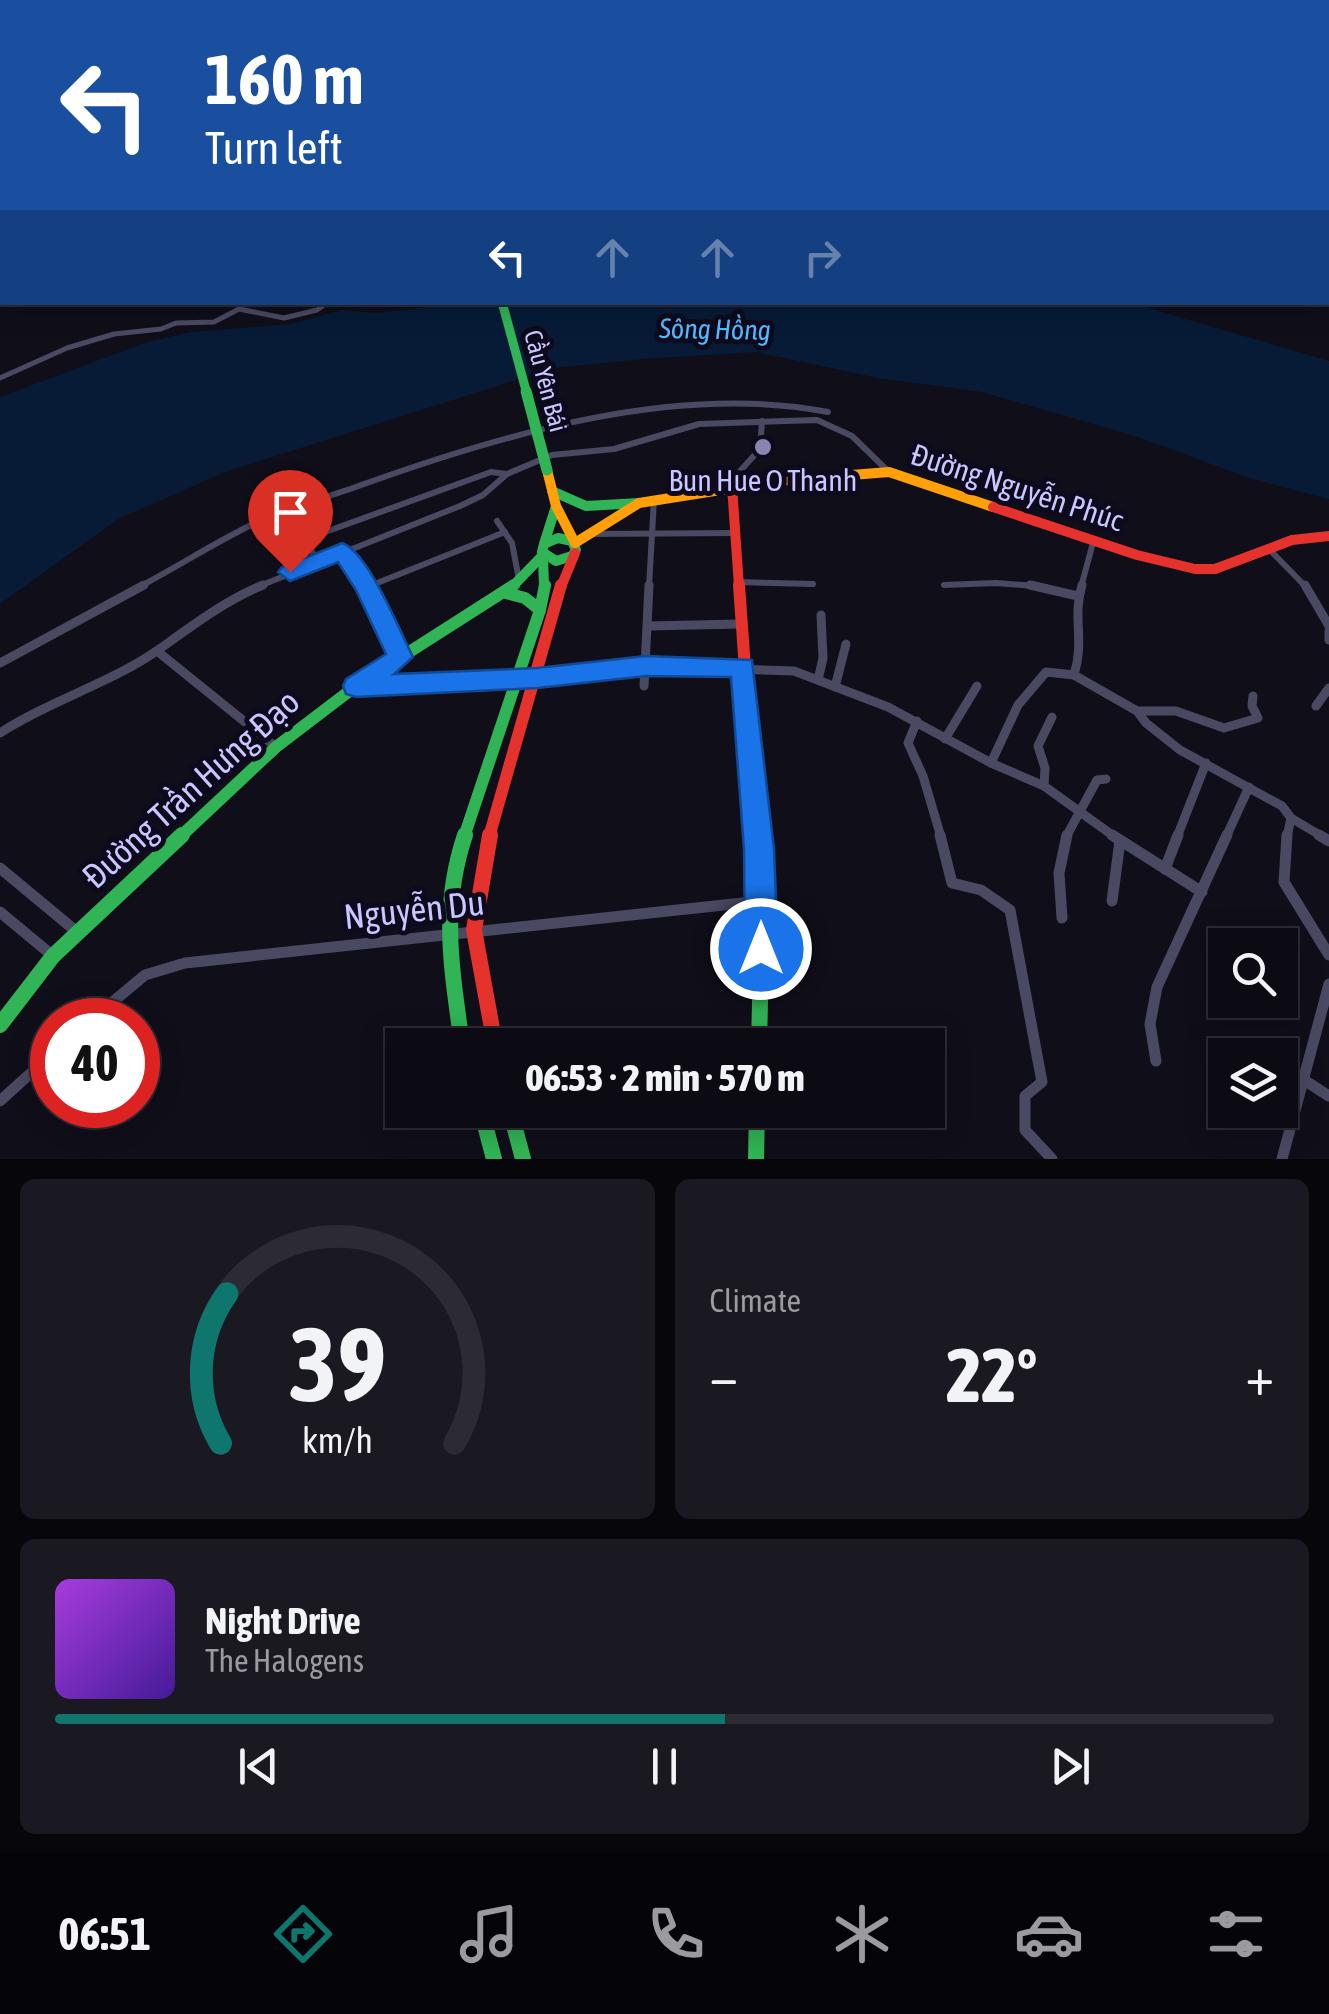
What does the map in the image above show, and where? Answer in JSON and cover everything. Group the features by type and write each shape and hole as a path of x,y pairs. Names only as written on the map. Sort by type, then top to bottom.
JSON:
{"main road":[{"name":"Cầu Yên Bái","path":"503,305 556,506 575,548"},
{"name":"Đường Nguyễn Phúc","path":"575,548 588,534 639,503 654,499 732,486 889,472 1171,565 1215,569 1292,540 1329,536"},
{"path":"732,486 761,901 759,1028"},
{"path":"552,491 586,506 639,503"},
{"path":"460,1028 446,933 458,856 540,610 546,580 544,550 556,506"},
{"path":"544,550 558,538 575,548"},
{"path":"544,550 556,561 575,548"},
{"path":"491,1028 474,930 484,855 575,548"},
{"name":"Đường Trần Hưng Đạo","path":"0,1025 77,932 276,747 356,686 506,593 544,550"},
{"path":"506,593 525,598 540,610"},
{"path":"485,1128 494,1159"},
{"path":"515,1128 523,1159"},
{"path":"756,1159 757,1128"}],"street":[{"path":"0,378 67,348 114,334 176,323 214,322 239,309 284,318 320,305"},
{"path":"0,663 264,519 474,446 554,424 704,405 802,407 828,412"},
{"path":"732,486 731,480 760,449 762,420"},
{"path":"0,733 26,716 157,652 185,626 253,589 460,506 483,494 507,474 552,455 614,448 699,424 821,422 861,442 889,472"},
{"path":"306,539 491,472 507,474"},
{"path":"644,686 654,499"},
{"path":"290,510 318,561"},
{"path":"498,522 512,543 519,580"},
{"path":"366,587 505,532"},
{"path":"588,534 734,533"},
{"path":"1074,674 1082,648 1076,605 1094,539"},
{"path":"1268,548 1300,577 1329,629 1329,640"},
{"path":"342,551 366,587 400,657"},
{"path":"944,585 996,581 1040,584 1078,596"},
{"path":"737,582 812,584"},
{"path":"818,680 823,658 821,615"},
{"path":"648,626 740,624"},
{"path":"835,687 846,644"},
{"path":"157,652 276,747"},
{"path":"356,686 516,680 646,666 794,671 917,721 991,763 1044,786 1079,814 1202,892"},
{"path":"991,763 1018,704 1046,672 1074,674 1136,711 1141,720 1171,744 1282,806 1290,818 1329,841"},
{"path":"945,739 977,686"},
{"path":"1316,706 1329,688"},
{"path":"1136,711 1178,711 1225,731 1239,730 1258,718 1252,706 1254,696"},
{"path":"1044,786 1045,768 1038,746 1052,717"},
{"path":"917,721 908,743 923,774 952,883 981,890 1010,910 1042,1082 1026,1092 1026,1130 1052,1159"},
{"path":"1165,869 1206,763"},
{"path":"1062,918 1056,866 1066,829 1098,780 1106,778"},
{"path":"1156,1061 1150,1024 1157,987 1249,787"},
{"path":"1290,818 1282,854 1284,886 1329,955"},
{"path":"1112,901 1120,841"},
{"path":"0,868 77,932"},
{"name":"Nguyễn Du","path":"116,998 132,984 162,969 446,933 761,901"},
{"path":"0,912 54,956"},
{"path":"1282,1159 1329,984"},
{"path":"0,1101 30,1074"},
{"path":"1304,1080 1329,1096"}],"water":[{"name":"Sông Hồng","path":"444,305 1138,305 1329,361 1329,499 1249,478 1138,437 982,392 878,378 756,352 643,359 554,368 225,472 118,519 0,604 0,397 147,342 191,332 290,324 343,310 377,313"}],"traffic: fast":[{"path":"503,305 547,470"},
{"path":"552,491 586,506 639,503"},
{"path":"544,544 556,506"},
{"path":"558,538 572,541 576,550 572,556 556,561 542,552 544,544 558,538"},
{"path":"0,1025 53,956 276,747 356,686 506,593 543,555"},
{"path":"460,1028 447,933 458,856 540,610 546,579 543,555"},
{"path":"506,593 525,598 540,610"},
{"path":"751,753 762,917 759,1028"},
{"path":"486,1128 494,1159"},
{"path":"515,1128 523,1159"},
{"path":"756,1159 757,1128"}],"traffic: slow":[{"path":"547,470 556,506 575,543 639,503 777,481 889,472 993,507"}],"traffic: jam":[{"path":"732,486 751,753"},
{"path":"993,507 1137,555 1195,569 1215,569 1292,540 1329,536"},
{"path":"492,1028 474,930 484,855 563,579 575,553"}],"place":[{"name":"Bun Hue O Thanh","path":"763,447"}],"route":[{"path":"290,572 342,551 366,587 400,657 356,686 537,678 646,666 743,667 759,849 761,949"}]}
